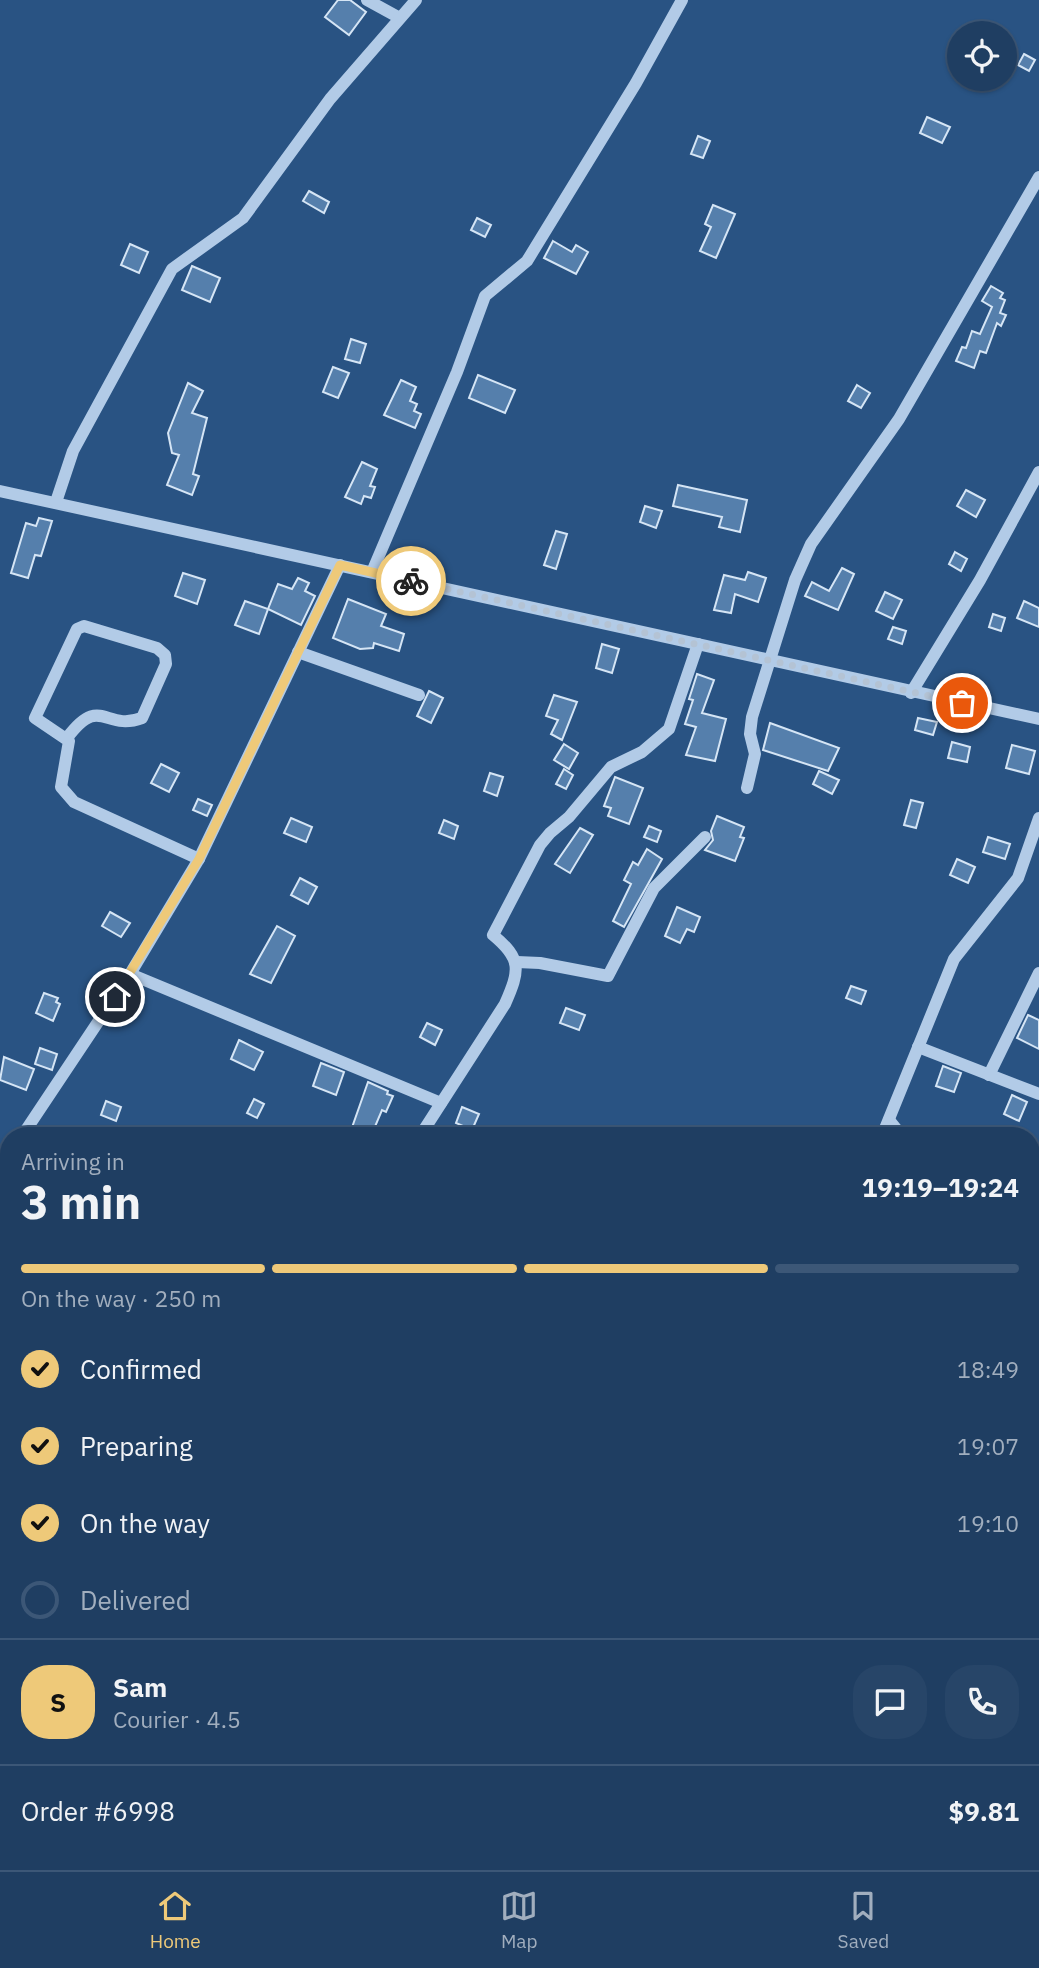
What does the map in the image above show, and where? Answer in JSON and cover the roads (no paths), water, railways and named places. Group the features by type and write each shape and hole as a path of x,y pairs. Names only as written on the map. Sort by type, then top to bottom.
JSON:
{"street":[{"path":"367,0 398,17"},
{"path":"57,502 73,451 172,270 243,218 330,99 415,0"},
{"path":"372,572 457,372 485,296 527,261 636,83 682,0"},
{"path":"747,788 755,754 750,725 801,564 811,544 898,419 1039,177"},
{"path":"911,693 980,580 1039,472"},
{"path":"0,491 1039,719"},
{"path":"28,1127 130,974 199,859 340,565"},
{"path":"67,738 82,719 92,715 132,722 142,718 148,710 166,664 165,655 157,648 91,626 77,629 34,716 36,720 67,738 69,743 61,787 74,802 199,859"},
{"path":"426,1127 505,1004 513,985 517,962 513,954 493,935 540,845 611,767 642,752 669,729 698,644"},
{"path":"298,652 419,695"},
{"path":"886,1127 960,950 1018,878 1039,818"},
{"path":"517,962 540,963 608,976 654,888 705,837"},
{"path":"130,974 441,1103"},
{"path":"989,1075 1039,974"},
{"path":"918,1047 1039,1094"},
{"path":"889,1120 895,1127"}]}
